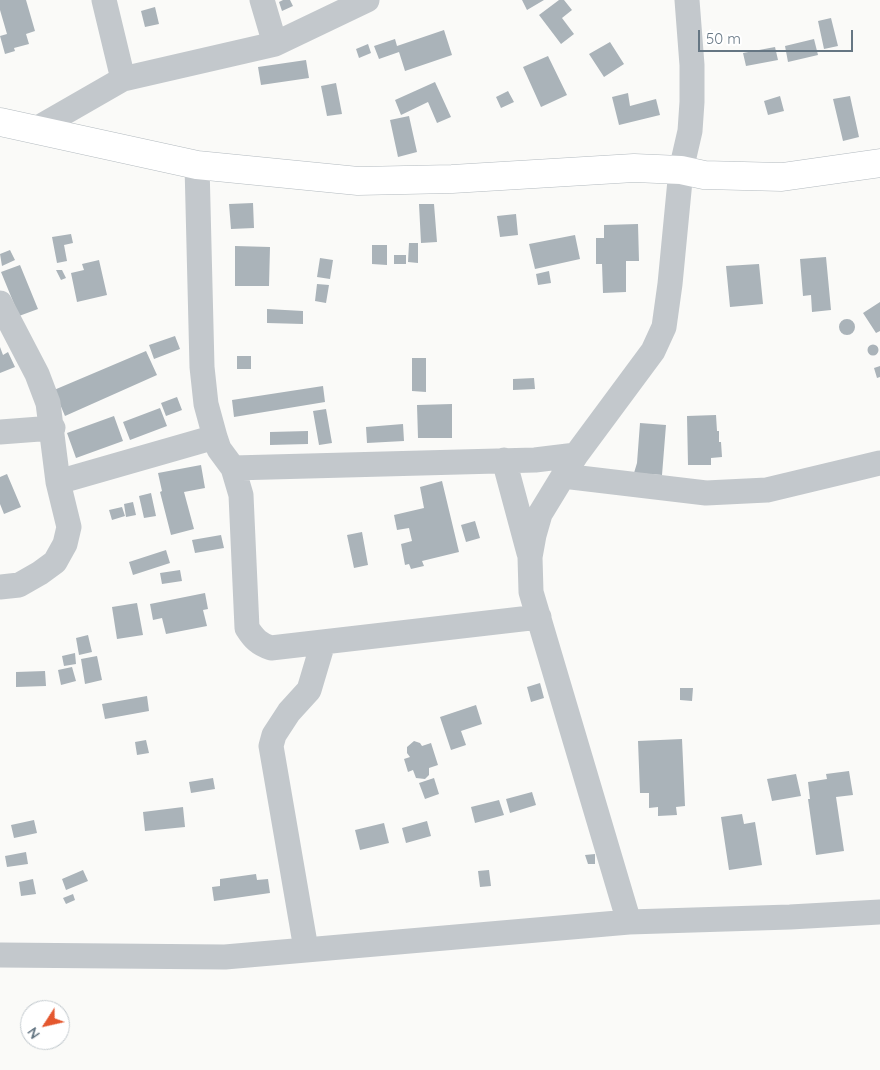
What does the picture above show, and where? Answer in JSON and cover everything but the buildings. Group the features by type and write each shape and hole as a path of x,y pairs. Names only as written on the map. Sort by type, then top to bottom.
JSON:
{"street":[{"path":"104,0 123,80"},
{"path":"262,0 275,44"},
{"path":"36,129 123,80 275,44 368,0"},
{"path":"629,922 531,592 530,558 540,514 576,455 652,351 664,327 681,170 690,131 692,65 687,0"},
{"path":"0,122 197,165 358,181 452,179 634,168 681,170 704,175 782,177 880,164"},
{"path":"197,165 202,367 206,404 215,437 220,449 233,468 241,495 248,628 256,641 271,648 538,617"},
{"path":"0,303 36,374 48,403 53,428 58,482 69,527 65,544 55,562 19,585 0,588"},
{"path":"0,432 53,428"},
{"path":"58,482 215,437"},
{"path":"233,468 535,460 576,455"},
{"path":"504,460 530,558"},
{"path":"563,476 706,494 767,490 880,462"},
{"path":"306,949 271,746 274,735 289,712 309,690 323,643"},
{"path":"0,955 225,957 629,922 780,918 880,912"}]}
